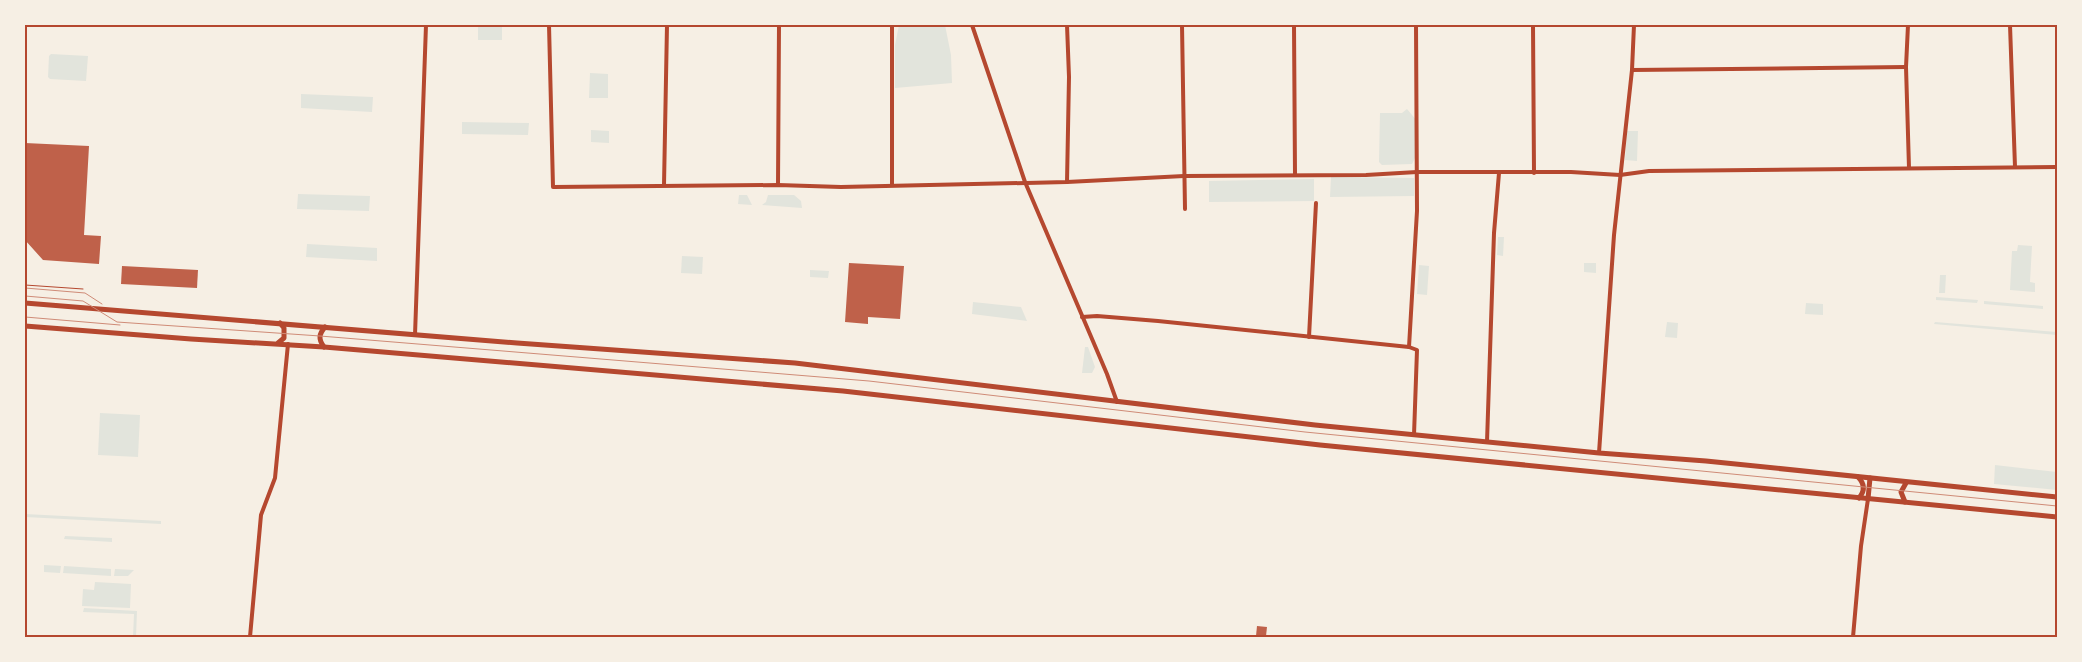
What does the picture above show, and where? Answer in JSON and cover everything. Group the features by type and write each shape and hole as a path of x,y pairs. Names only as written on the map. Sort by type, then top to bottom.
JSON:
{"street":[{"path":"415,335 426,25"},
{"path":"549,25 553,187 664,185 841,187 1067,182 1184,176 1417,172 1620,175 1649,171 1816,171 2057,167"},
{"path":"664,185 667,25"},
{"path":"778,185 779,25"},
{"path":"892,25 892,185"},
{"path":"972,25 1025,182 1107,374 1117,402"},
{"path":"1067,182 1068,25"},
{"path":"1182,25 1186,209"},
{"path":"1294,25 1295,175"},
{"path":"1408,347 1417,211 1416,25"},
{"path":"1533,25 1534,173"},
{"path":"1599,453 1620,175 1632,70 1634,25"},
{"path":"1908,25 1906,66 1909,168"},
{"path":"2010,25 2015,167"},
{"path":"1632,70 1906,66"},
{"path":"1487,442 1494,233 1499,173"},
{"path":"1309,337 1316,203"},
{"path":"25,303 805,364 1117,402 1414,435 1599,453 1674,458 2057,497"},
{"path":"1082,317 1097,316 1158,321 1408,347 1417,350 1414,435"},
{"path":"278,343 284,338 284,328 280,323"},
{"path":"25,326 191,339 278,343 654,373 868,393 1320,445 2057,517"},
{"path":"324,347 320,339 320,332 325,326"},
{"path":"250,637 259,531 266,498 275,478 288,344"},
{"path":"1858,477 1863,482 1864,488 1858,498"},
{"path":"1854,637 1861,546 1870,478"},
{"path":"1905,502 1901,492 1906,482"}],"path":[{"path":"25,285 83,289"}],"shaded area":[{"path":"899,25 945,25 951,55 952,83 895,88 895,45"},
{"path":"478,27 502,27 502,40 478,40"},
{"path":"51,54 88,56 86,81 50,79 48,77 49,56"},
{"path":"590,73 608,74 608,98 589,98"},
{"path":"301,94 373,97 372,112 301,108"},
{"path":"1407,109 1417,121 1416,156 1412,164 1382,165 1379,162 1380,113 1402,113"},
{"path":"462,122 529,123 528,135 462,134"},
{"path":"591,130 609,131 609,143 591,142"},
{"path":"1627,131 1638,131 1637,161 1625,160"},
{"path":"1331,177 1414,178 1414,196 1330,197"},
{"path":"1314,179 1314,201 1209,202 1209,181"},
{"path":"298,194 370,196 369,211 297,209"},
{"path":"739,195 747,195 752,205 738,204"},
{"path":"768,195 794,195 801,201 802,208 762,205 766,202"},
{"path":"1498,237 1504,237 1503,256 1497,255"},
{"path":"307,244 377,248 377,261 306,257"},
{"path":"2018,245 2032,246 2030,282 2035,283 2035,292 2010,290 2012,251 2017,251"},
{"path":"682,256 703,257 702,274 681,273"},
{"path":"1584,263 1596,263 1596,273 1584,272"},
{"path":"1419,265 1429,266 1427,295 1417,294"},
{"path":"810,270 829,271 828,278 810,277"},
{"path":"1940,275 1946,275 1945,293 1939,293"},
{"path":"1936,297 1978,300 1977,303 1936,300"},
{"path":"1984,301 2043,306 2043,309 1984,304"},
{"path":"973,302 1021,307 1027,321 972,314"},
{"path":"1806,303 1823,304 1823,315 1805,314"},
{"path":"1667,322 1678,323 1677,338 1665,337"},
{"path":"1935,322 2057,332 2057,335 1934,324"},
{"path":"1085,347 1088,347 1095,367 1092,373 1082,373"},
{"path":"100,413 140,415 138,457 98,455"},
{"path":"1995,465 2057,472 2057,490 1994,484"},
{"path":"25,514 161,521 161,524 25,517"},
{"path":"65,536 112,538 112,542 64,539"},
{"path":"44,565 61,566 60,573 44,572"},
{"path":"64,566 111,569 111,576 63,573"},
{"path":"115,569 134,570 128,576 114,576"},
{"path":"95,582 131,584 130,608 82,606 83,589 94,590"},
{"path":"84,608 137,611 136,637 133,637 134,614 83,612"}],"building":[{"path":"25,143 89,146 84,235 101,236 99,264 43,260 25,240"},
{"path":"849,263 904,266 900,319 868,317 868,324 845,322"},
{"path":"122,266 198,270 197,288 121,284"},
{"path":"1257,626 1267,627 1266,636 1256,636"}],"tram line":[{"path":"25,288 85,293 102,304"},
{"path":"25,296 83,301 117,322 320,336 869,381 1305,432 2057,506"},
{"path":"25,317 120,325"}]}
